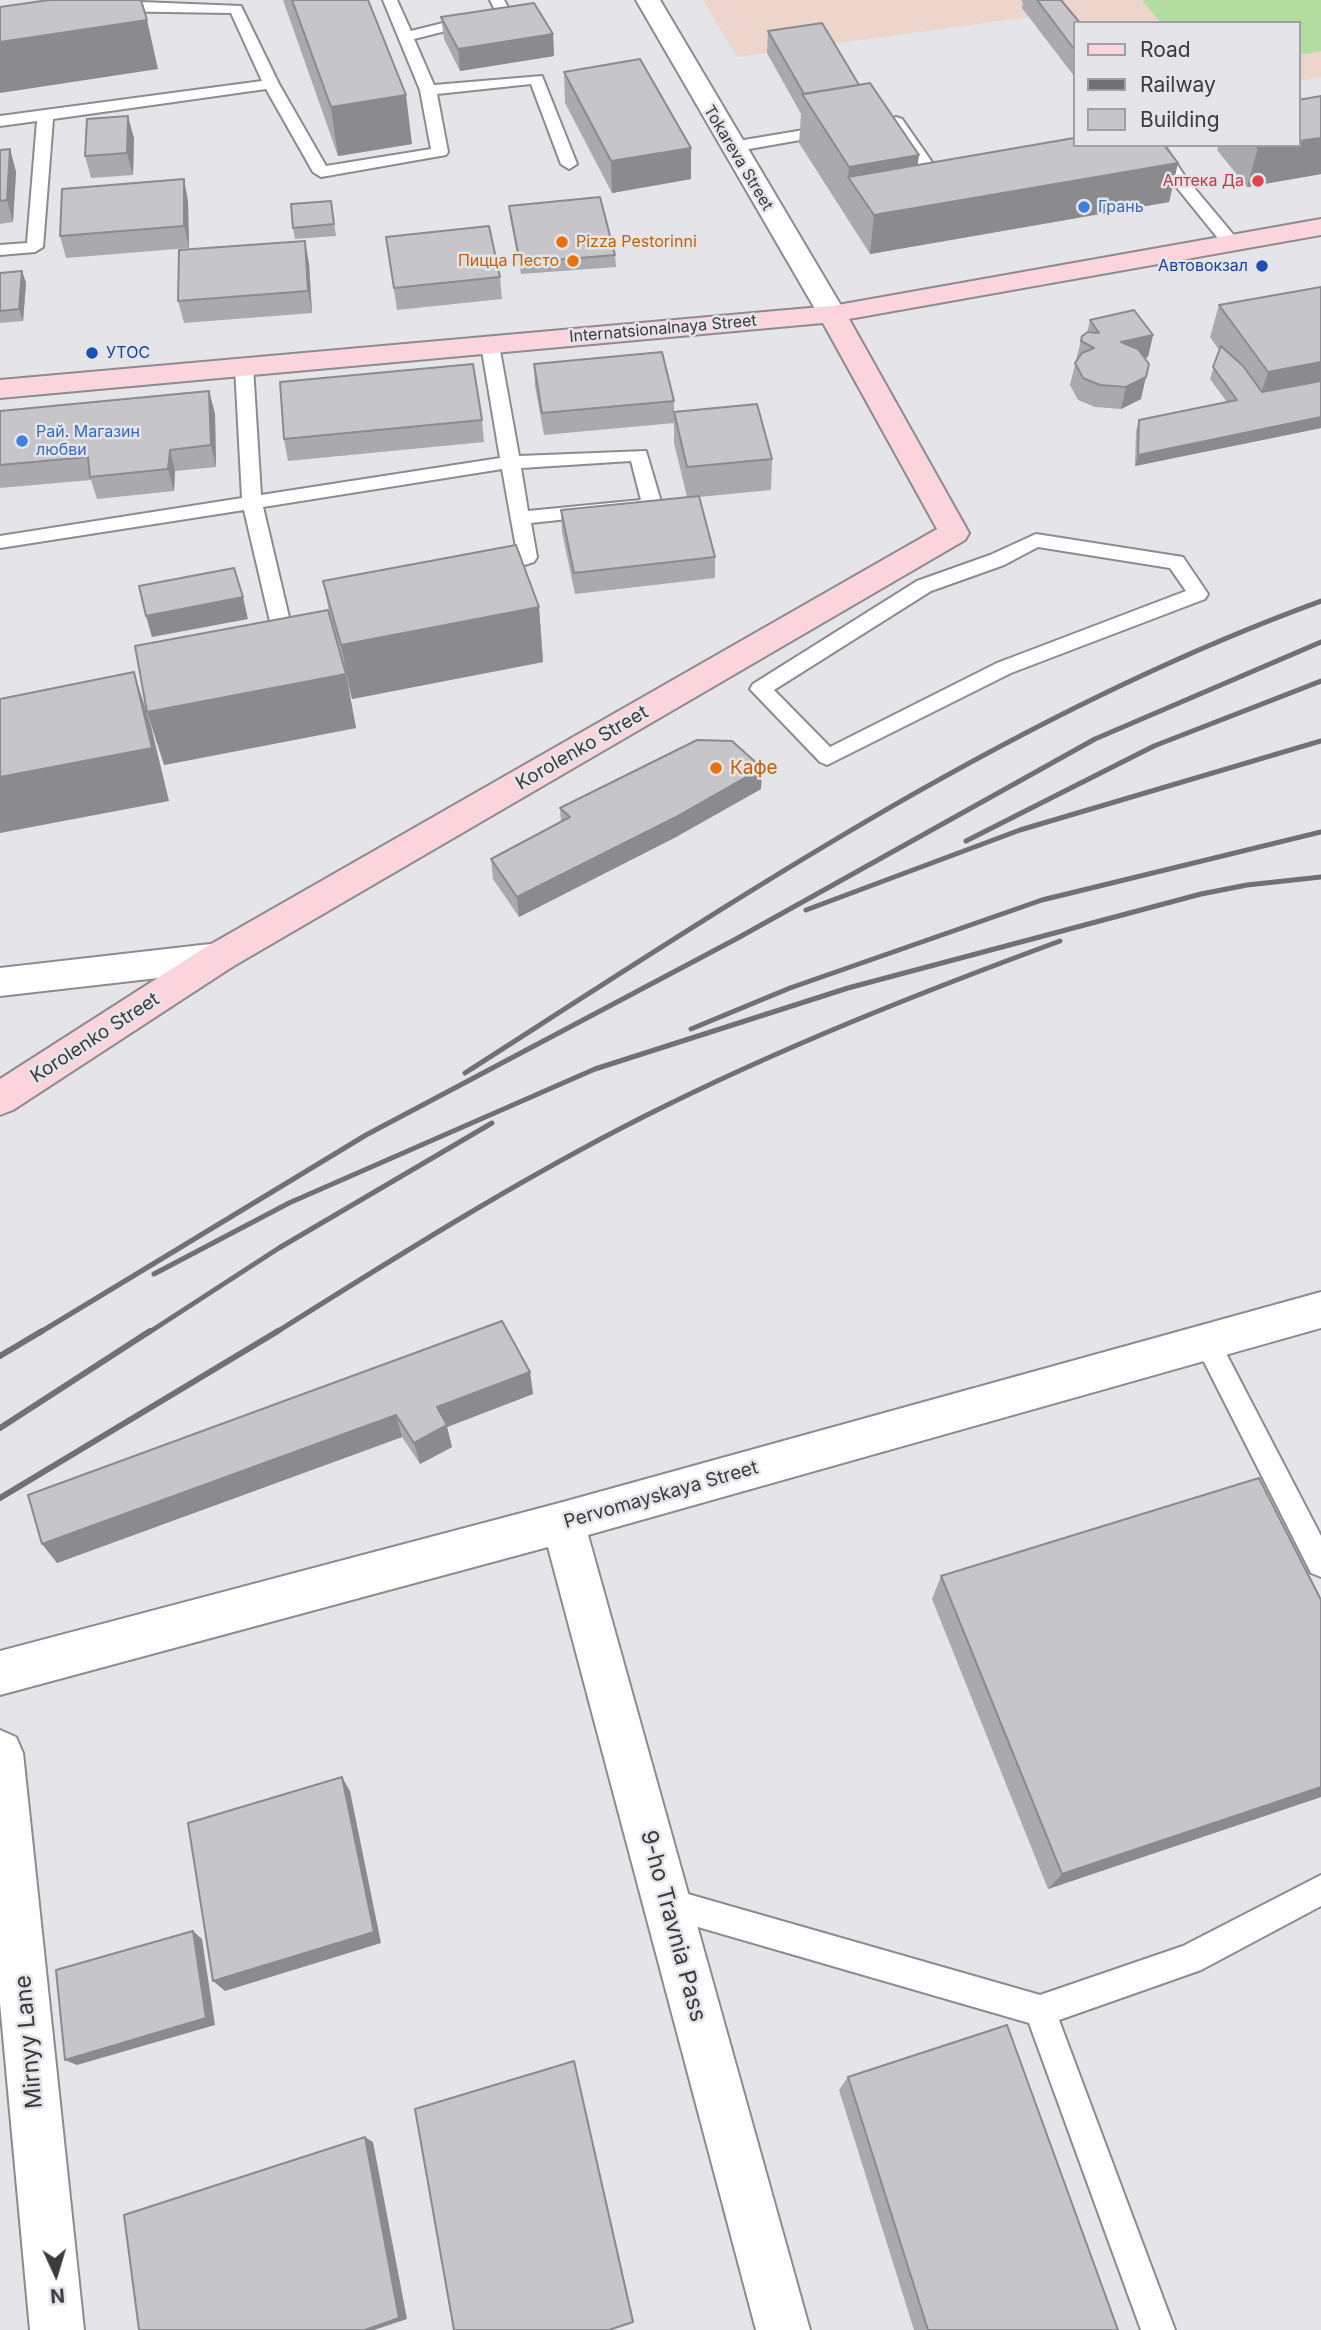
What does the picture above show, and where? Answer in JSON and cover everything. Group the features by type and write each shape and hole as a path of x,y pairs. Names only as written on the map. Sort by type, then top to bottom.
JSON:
{"main road":[{"name":"Internatsionalnaya Street","path":"0,389 832,314 1321,227"},
{"name":"Korolenko Street","path":"0,1100 219,957 954,533 832,314"}],"street":[{"name":"Tokareva Street","path":"648,0 832,314"},
{"path":"0,982 219,957"},
{"name":"Pervomayskaya Street","path":"0,1673 563,1522 1321,1310"},
{"name":"9-ho Travnia Pass","path":"563,1522 783,2330"},
{"name":"Mirnyy Lane","path":"0,1753 57,2330"}],"lane":[{"path":"98,0 101,7 236,9 271,84 321,172 440,152 428,90 390,0"},
{"path":"406,37 504,12 497,0"},
{"path":"428,90 537,79 569,164"},
{"path":"0,121 271,84"},
{"path":"0,250 35,247 45,115"},
{"path":"881,122 894,120 930,170 976,164"},
{"path":"732,147 856,127"},
{"path":"1157,147 1180,181 1231,243"},
{"path":"476,573 527,557 490,345"},
{"path":"244,368 252,503 276,637 308,626"},
{"path":"0,542 510,462 639,455 652,505 520,517"},
{"path":"1036,540 1176,562 1198,594 1004,668 827,757 760,689 924,586 997,561 1036,540"},
{"path":"1208,1342 1321,1564"},
{"path":"667,1903 1040,2011 1190,1959 1321,1890"},
{"path":"1040,2011 1158,2330"}],"shaded area":[{"path":"703,0 1321,0 1321,77 1300,81 1300,21 1072,21 1072,73 1029,17 737,57"}],"green space":[{"path":"1142,0 1321,0 1321,51 1300,55 1300,21 1159,21"}],"building":[{"path":"49,0 141,0 147,20 0,42 0,7"},
{"path":"292,0 368,0 406,95 331,107"},
{"path":"1037,0 1061,0 1078,21 1072,21 1072,46"},
{"path":"534,3 553,34 458,49 441,17"},
{"path":"822,23 859,85 804,94 768,31"},
{"path":"640,59 691,148 611,161 564,72"},
{"path":"870,83 919,155 849,167 802,94"},
{"path":"1321,96 1321,138 1300,141 1300,100"},
{"path":"128,116 127,153 85,156 87,119"},
{"path":"1072,138 1072,147 1166,147 1178,163 874,215 848,177"},
{"path":"10,149 7,200 0,201 0,150"},
{"path":"184,179 184,226 60,236 62,189"},
{"name":"Pizza Pestorinni","path":"600,197 615,255 520,263 509,206"},
{"path":"331,201 334,224 293,228 291,204"},
{"path":"489,226 500,277 394,288 386,237"},
{"path":"305,241 308,291 178,301 179,250"},
{"path":"22,271 19,309 0,311 0,273"},
{"path":"1321,287 1321,362 1268,372 1219,305"},
{"path":"1134,310 1153,335 1121,342 1138,349 1149,364 1146,377 1126,387 1100,385 1083,378 1075,363 1082,353 1094,348 1081,341 1082,336 1088,332 1099,333 1090,320"},
{"path":"1221,346 1243,366 1262,392 1321,381 1321,417 1138,455 1139,420 1237,400 1213,367"},
{"path":"662,352 674,401 542,413 534,364"},
{"path":"473,364 482,420 284,439 280,382"},
{"path":"209,391 211,445 170,450 168,469 90,477 88,457 0,465 0,411"},
{"path":"757,404 772,459 687,467 674,412"},
{"path":"699,496 715,557 574,573 561,510"},
{"path":"516,545 539,607 341,645 323,581"},
{"path":"234,568 243,597 146,616 139,586"},
{"path":"328,610 346,674 147,712 135,646"},
{"path":"134,672 152,748 0,777 0,699"},
{"path":"697,740 732,741 762,768 676,817 517,897 491,859 570,817 560,808"},
{"path":"502,1321 530,1372 437,1407 447,1425 414,1443 396,1415 42,1544 28,1495"},
{"path":"1259,1478 1321,1600 1321,1787 1062,1874 941,1576"},
{"path":"342,1777 374,1932 213,1981 188,1823"},
{"path":"193,1931 206,2018 65,2060 56,1970"},
{"path":"1007,2025 1118,2330 928,2330 848,2077"},
{"path":"574,2061 633,2322 609,2330 454,2330 415,2109"},
{"path":"365,2137 399,2318 365,2330 139,2330 124,2215"}],"railway":[{"path":"465,1073 775,876 987,753 1096,697 1207,646 1321,601"},
{"path":"39,1333 366,1135 736,939 1095,739 1321,642"},
{"path":"966,841 1154,746 1321,681"},
{"path":"806,910 1020,830 1321,741"},
{"path":"691,1029 790,988 1042,900 1321,832"},
{"path":"154,1274 289,1203 595,1069 848,988 1201,894 1247,885 1321,877"},
{"path":"275,1333 504,1193 645,1116 850,1022 1060,941"},
{"path":"148,1333 279,1248 492,1123"},
{"path":"0,1356 42,1331"},
{"path":"0,1428 150,1331"},
{"path":"0,1498 278,1331"}],"place":[{"name":"Аптека Да","path":"1258,181"},
{"name":"Грань","path":"1084,207"},
{"name":"Pizza Pestorinni","path":"562,242"},
{"name":"Пицца Песто","path":"573,261"},
{"name":"Автовокзал","path":"1262,266"},
{"name":"УТОС","path":"92,353"},
{"name":"Рай. Магазин любви","path":"22,441"},
{"name":"Кафе","path":"716,768"}]}
